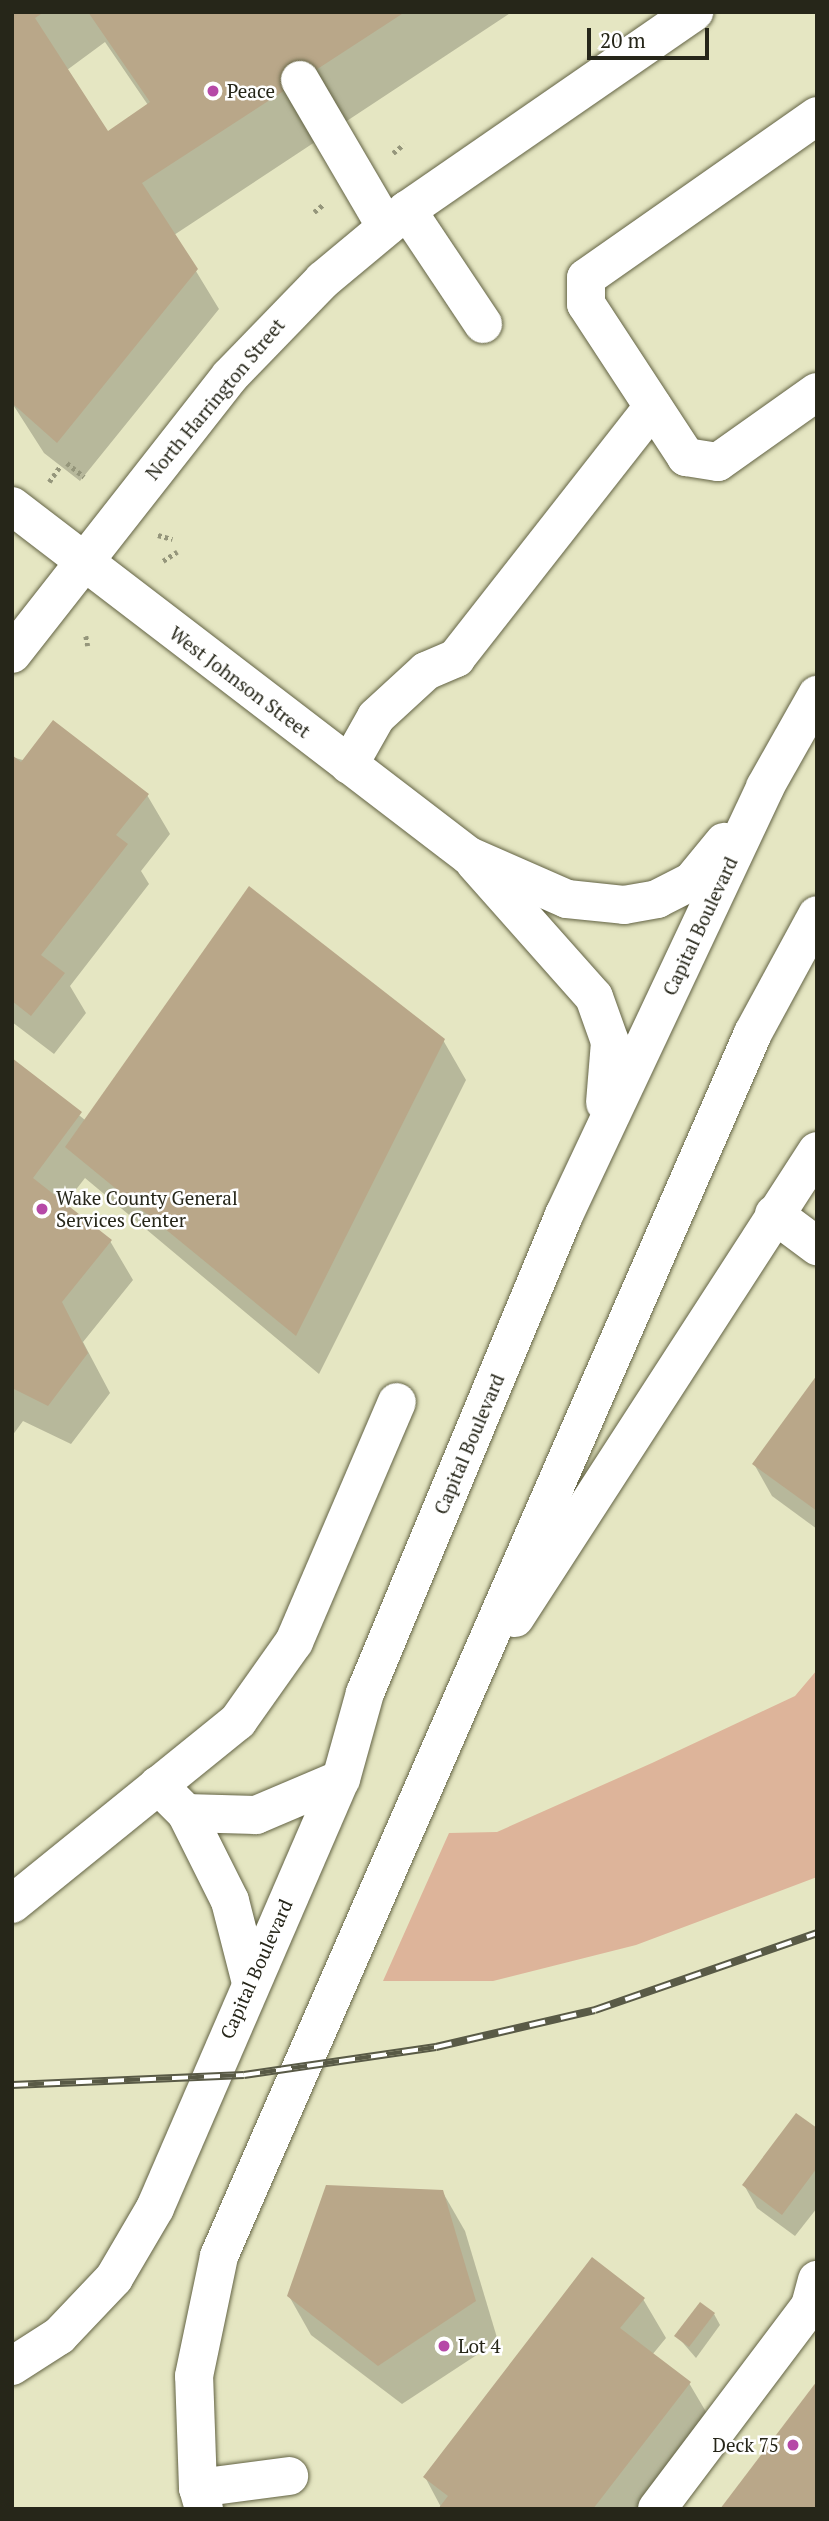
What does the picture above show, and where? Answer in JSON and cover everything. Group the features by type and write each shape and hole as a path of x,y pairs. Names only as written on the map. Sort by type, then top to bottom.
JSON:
{"main road":[{"name":"North Harrington Street","path":"12,654 230,376 294,308 396,219 694,12"},
{"path":"300,80 396,219 483,324"},
{"path":"817,116 586,278 586,304 686,457 718,462 817,392"},
{"path":"349,765 376,718 426,671 456,658 653,407"},
{"name":"West Johnson Street","path":"12,506 83,565 469,856"},
{"name":"Capital Boulevard","path":"12,2366 58,2336 114,2278 155,2208 250,1979 341,1779 365,1693 594,1152 765,787 817,695"},
{"path":"469,856 567,899 643,903 691,882 765,787"},
{"path":"469,856 521,920 580,976 600,1010 611,1063 594,1152"},
{"path":"289,2476 201,2499 194,2376 219,2256 446,1726 753,1033 817,915"},
{"path":"446,1726 817,1151"},
{"path":"774,1214 817,1246"},
{"path":"12,1904 238,1721 294,1642 397,1402"},
{"path":"186,1813 256,1815 341,1779"},
{"path":"158,1785 186,1813 230,1901 250,1979"},
{"path":"657,2509 810,2306 817,2280"}],"path":[{"path":"393,153 404,144"},
{"path":"314,212 324,204"},
{"path":"67,463 84,477"},
{"path":"49,482 60,466"},
{"path":"158,535 172,539"},
{"path":"163,562 177,552"},
{"path":"86,636 88,646"}],"shaded area":[{"path":"817,1670 817,1877 636,1945 493,1981 383,1981 449,1833 497,1832 795,1696"}],"building":[{"path":"12,12 44,12 35,18 108,131 150,102 88,12 405,12 142,183 198,269 57,443 12,403"},
{"path":"53,720 149,794 116,835 128,844 41,955 65,973 31,1016 12,1001 12,755 21,762"},
{"path":"249,886 445,1039 296,1336 65,1147"},
{"name":"Wake County General Services Center","path":"12,1058 82,1112 33,1178 112,1240 62,1302 88,1353 48,1406 12,1388"},
{"path":"817,1375 817,1511 752,1464"},
{"path":"796,2113 817,2128 817,2168 782,2215 742,2185"},
{"path":"326,2185 443,2190 476,2301 378,2366 287,2296"},
{"path":"592,2257 645,2298 620,2328 691,2382 593,2509 438,2509 448,2496 423,2477"},
{"path":"700,2302 715,2313 689,2347 674,2336"},
{"name":"Deck 75","path":"817,2381 817,2509 720,2509"}],"railway":[{"path":"12,2085 244,2075 436,2047 595,2010 817,1933"}],"place":[{"name":"Peace","path":"213,91"},
{"name":"Wake County General Services Center","path":"42,1209"},
{"name":"Lot 4","path":"444,2346"},
{"name":"Deck 75","path":"793,2445"}]}
